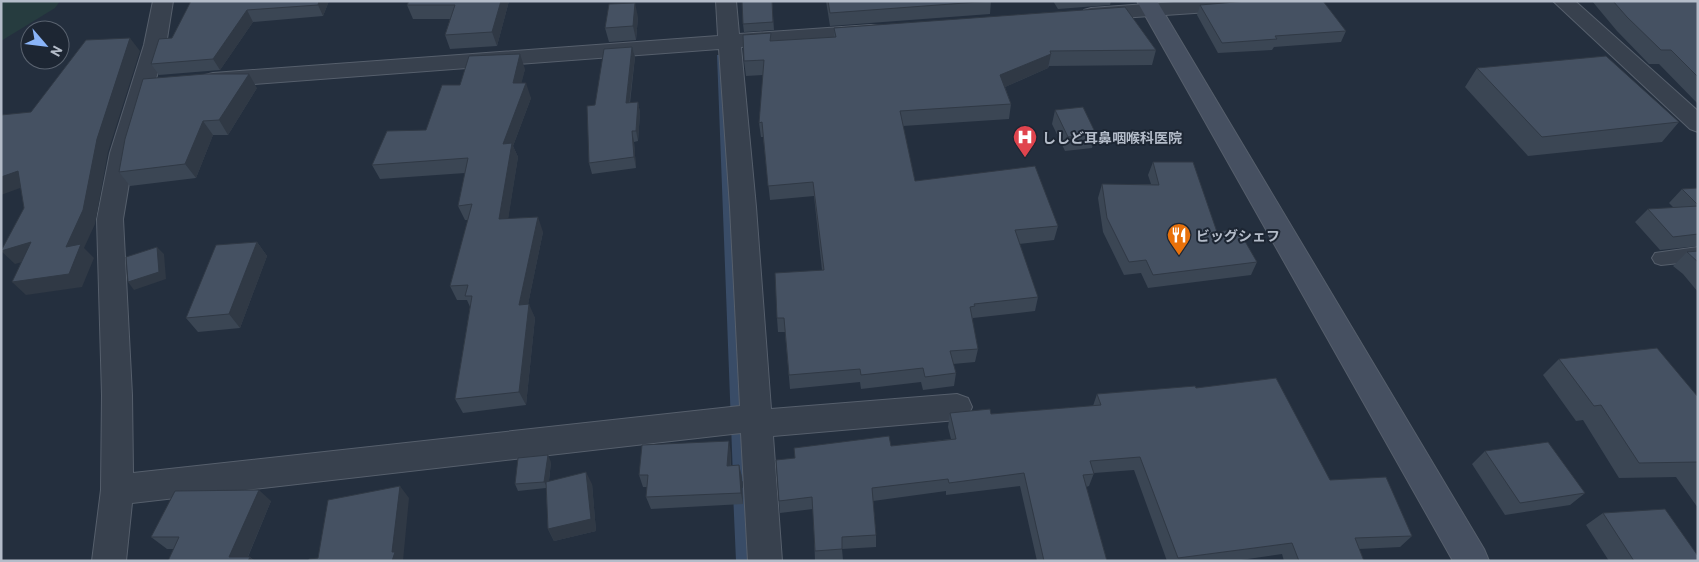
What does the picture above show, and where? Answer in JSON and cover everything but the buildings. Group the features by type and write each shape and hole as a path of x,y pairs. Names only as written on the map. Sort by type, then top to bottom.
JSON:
{"street":[{"path":"109,561 117,490 117,395 110,219 122,153 153,85 155,45 163,1"},
{"path":"726,1 743,207 764,561"},
{"path":"1067,16 1150,6 1284,1"},
{"path":"1563,1 1698,124"},
{"path":"1150,6 1472,561"},
{"path":"192,82 890,30"},
{"path":"117,490 745,419 756,423 957,407"}],"lane":[{"path":"1661,258 1698,254"}],"green space":[{"path":"1,1 60,1 55,8 35,20 20,20 20,29 1,41"}],"waterway":[{"path":"720,57 739,477"},
{"path":"739,492 742,561"}],"place":[{"name":"ししど耳鼻咽喉科医院","path":"1025,158"},
{"name":"ビッグシェフ","path":"1179,256"}]}
